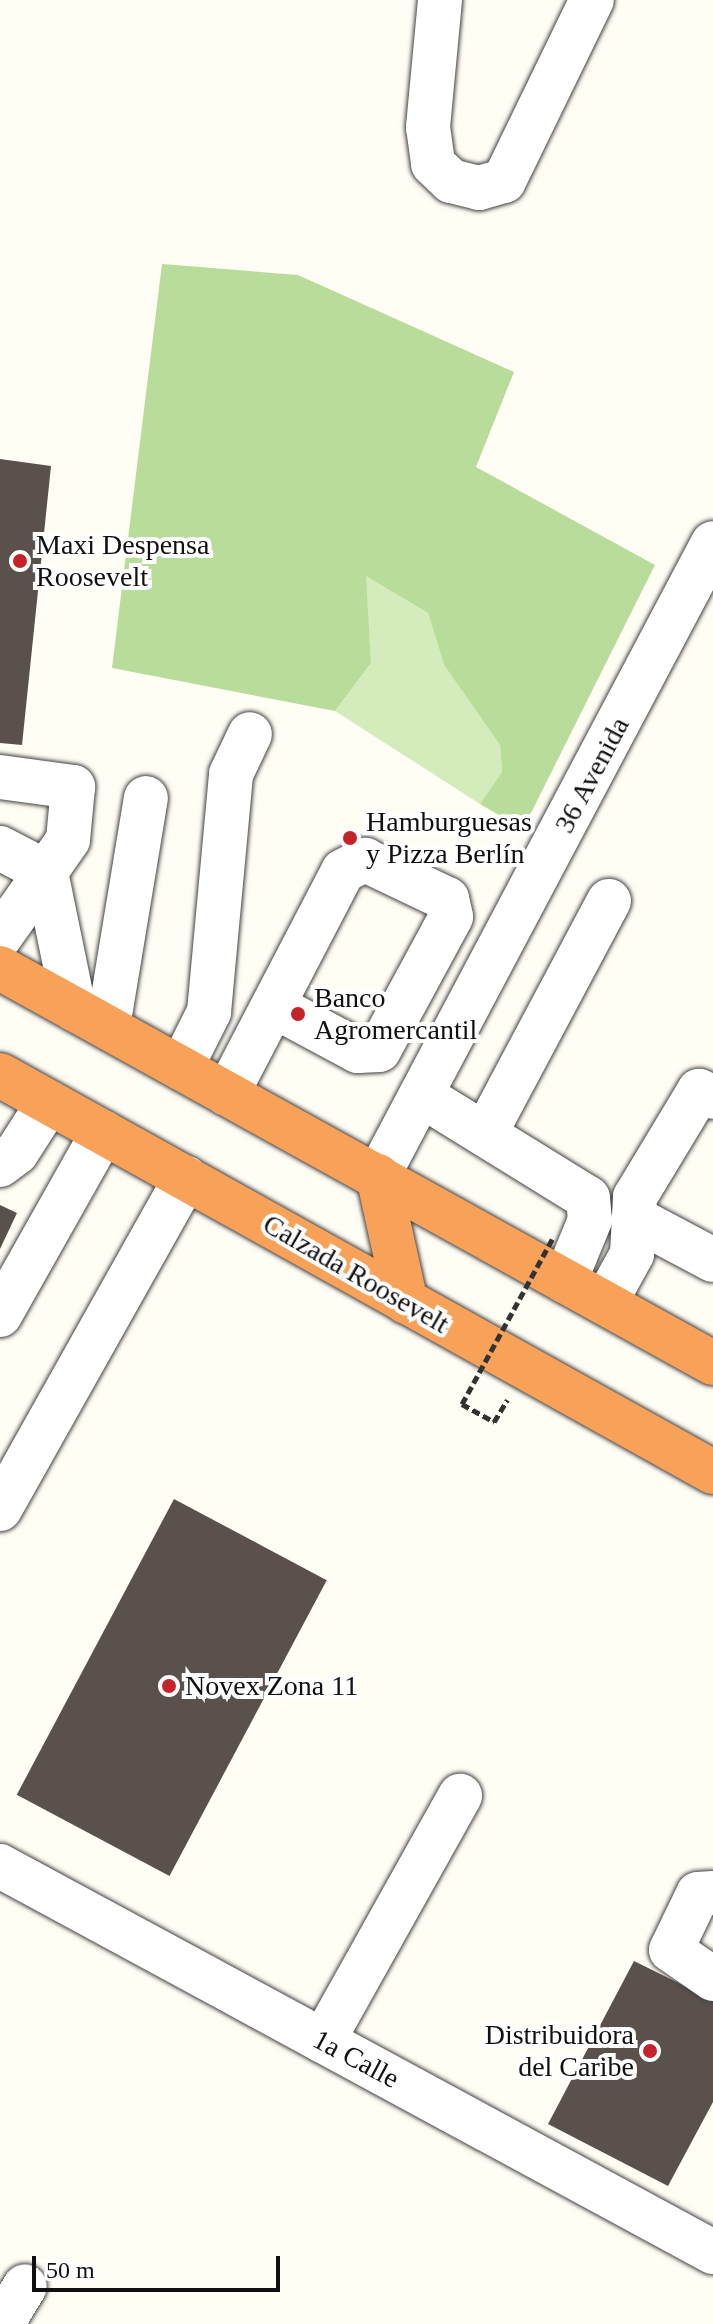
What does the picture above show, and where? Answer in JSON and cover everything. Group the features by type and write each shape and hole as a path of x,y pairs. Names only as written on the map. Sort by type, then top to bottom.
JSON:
{"highway":[{"path":"0,968 605,1303 711,1356"},
{"name":"Calzada Roosevelt","path":"0,1075 713,1472"},
{"path":"378,1176 406,1302"}],"street":[{"path":"440,0 428,127 433,164 451,181 479,188 504,181 592,0"},
{"name":"36 Avenida","path":"378,1176 421,1095 698,611 713,543"},
{"path":"181,1068 209,1012 231,774 250,734"},
{"path":"0,777 73,787 68,840 0,937"},
{"path":"91,1018 146,798"},
{"path":"0,848 46,872 91,1018"},
{"path":"227,1094 354,863 365,860 447,899 451,917 379,1050 358,1051 276,1007"},
{"path":"485,1134 609,901"},
{"path":"605,1303 632,1254 635,1197 708,1084"},
{"path":"421,1095 588,1198 590,1220 565,1281"},
{"path":"0,1165 17,1152 49,1102"},
{"path":"0,1315 103,1132"},
{"path":"0,1509 186,1178"},
{"path":"634,1218 713,1260"},
{"path":"323,2041 460,1796"},
{"name":"1a Calle","path":"0,1866 713,2252"},
{"path":"713,1893 698,1894 671,1955 713,1979"},
{"path":"2,2324 25,2286"}],"path":[{"path":"494,1422 462,1404 553,1238"}],"green space":[{"path":"162,264 298,275 514,372 476,467 655,565 523,829 480,804 502,772 500,745 444,665 428,613 366,576 371,663 335,711 112,668"},
{"path":"365,575 428,613 444,665 500,745 502,772 480,804 335,711 371,663"}],"building":[{"name":"Maxi Despensa Roosevelt","path":"0,459 51,466 22,745 0,743"},
{"path":"0,1205 17,1213 0,1249"},
{"name":"Novex Zona 11","path":"174,1499 327,1580 169,1876 17,1795"},
{"name":"Distribuidora del Caribe","path":"634,1961 713,2000 713,2102 668,2186 548,2124"}],"place":[{"name":"Maxi Despensa Roosevelt","path":"20,561"},
{"name":"Hamburguesas y Pizza Berlín","path":"350,838"},
{"name":"Banco Agromercantil","path":"298,1014"},
{"name":"Novex Zona 11","path":"169,1686"},
{"name":"Distribuidora del Caribe","path":"650,2051"}]}
